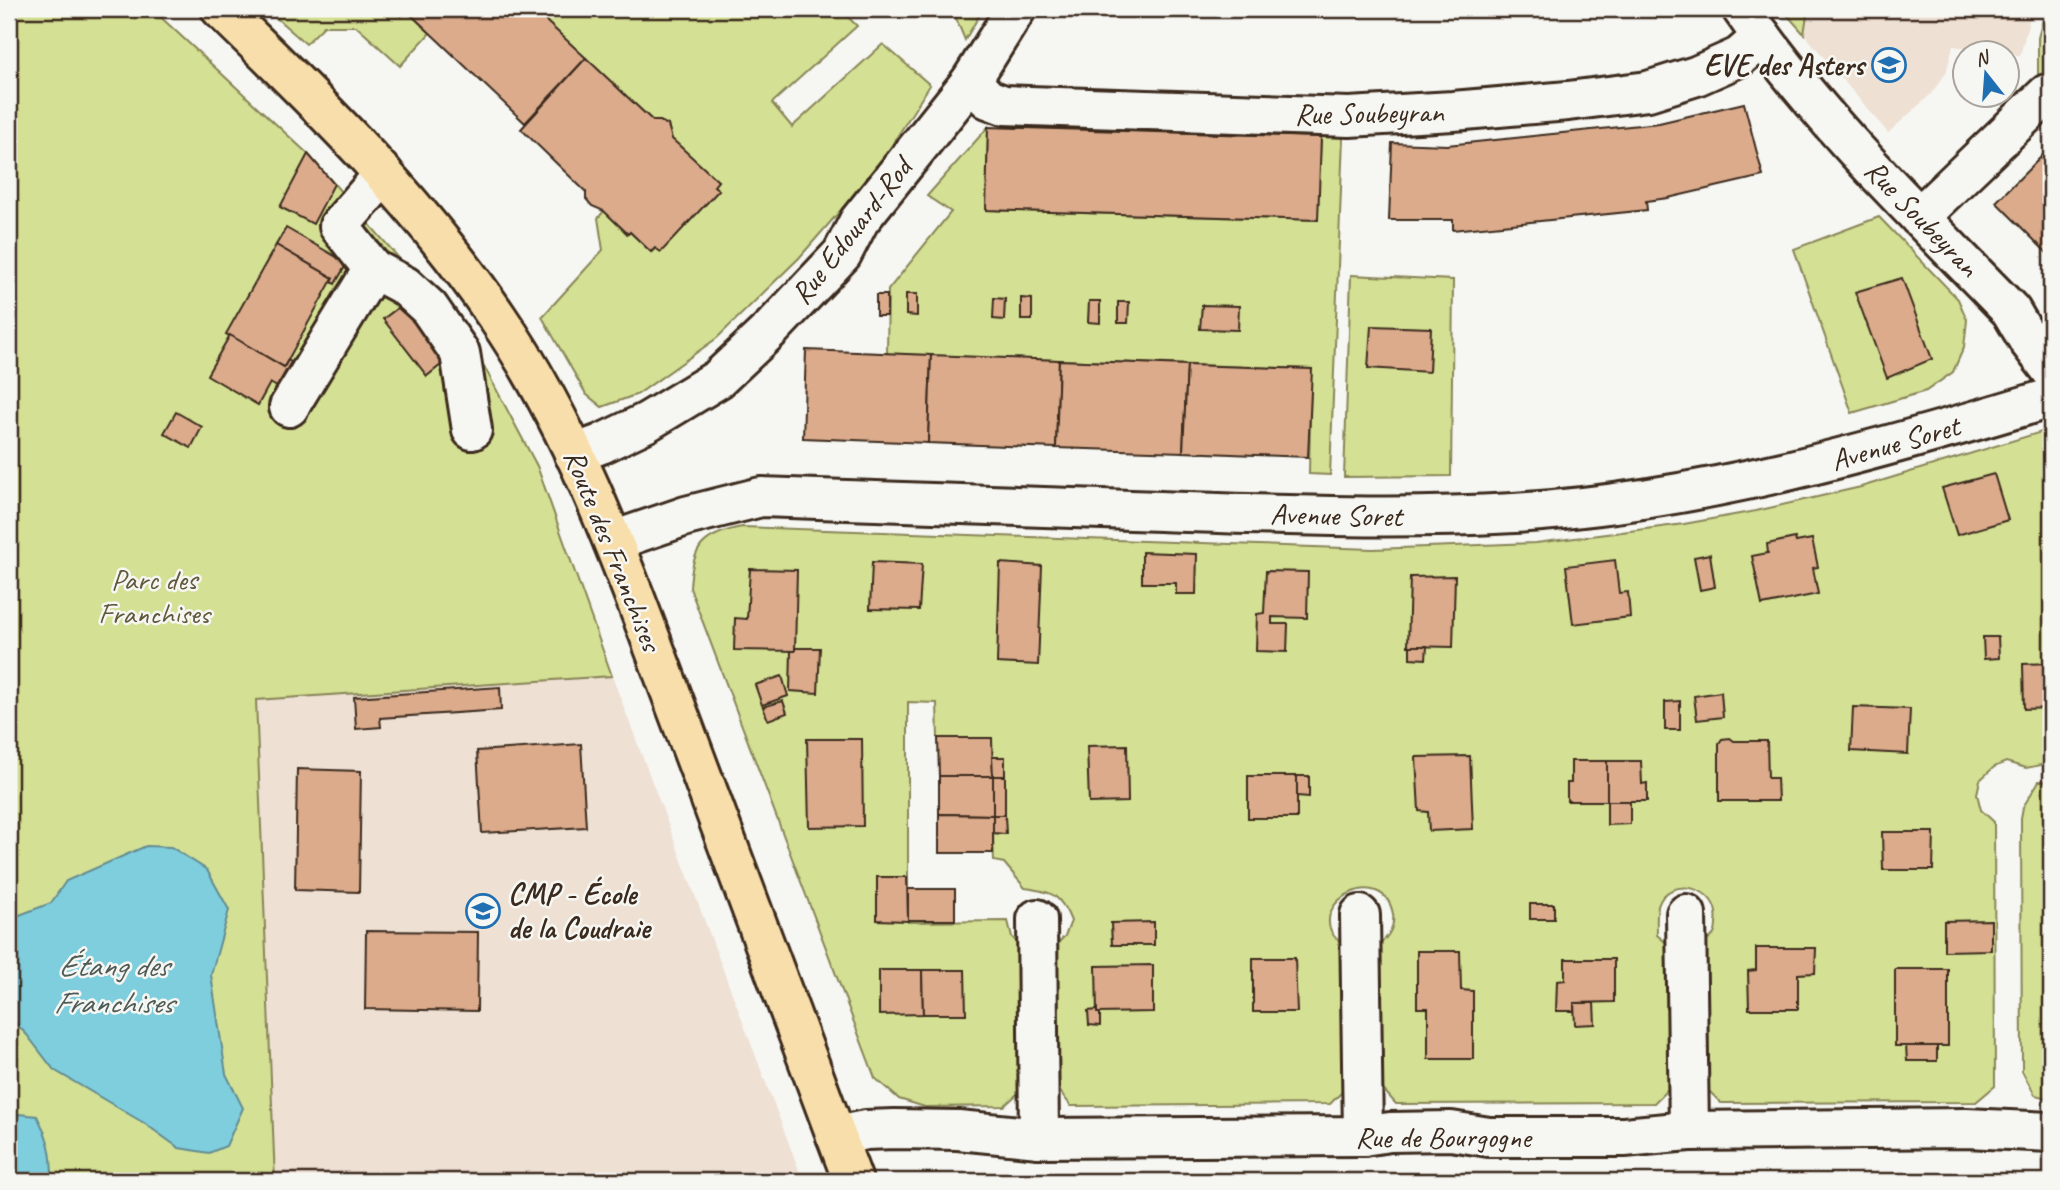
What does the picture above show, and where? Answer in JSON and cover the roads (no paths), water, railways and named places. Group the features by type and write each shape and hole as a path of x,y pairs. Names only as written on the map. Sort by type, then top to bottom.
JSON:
{"main road":[{"name":"Route des Franchises","path":"221,9 306,91 408,200 455,258 498,318 554,410 613,541 853,1181"}],"street":[{"name":"Rue Edouard-Rod","path":"575,454 647,422 718,379 772,328 842,254 859,221 971,81 1016,9"},
{"name":"Rue Soubeyran","path":"971,81 988,99 1004,105 1349,117 1453,111 1648,91 1696,76 1739,57 1752,23"},
{"name":"Rue Soubeyran","path":"1752,23 1826,118 2011,311 2028,340 2051,370"},
{"path":"1919,217 2046,94"},
{"path":"384,174 339,226 373,269 405,286 429,308 460,353 472,430"},
{"path":"289,407 373,269"},
{"name":"Avenue Soret","path":"613,541 686,516 761,497 1348,518 1542,511 1690,491 1805,468 2051,398"},
{"path":"1360,915 1363,1136"},
{"path":"1686,915 1689,1131"},
{"path":"1037,919 1039,1138"},
{"name":"Rue de Bourgogne","path":"836,1136 866,1130 958,1130 1039,1138 1363,1136 1390,1132 1451,1131 1489,1137 1624,1137 1689,1131 1966,1128 2051,1132"}],"water":[{"name":"Étang des Franchises","path":"146,846 171,847 207,870 229,910 211,975 226,1074 243,1108 226,1146 209,1153 179,1148 144,1123 54,1070 9,1016 9,919 51,903 66,881"},
{"path":"19,1114 37,1116 49,1148 52,1181 9,1181 9,1166 16,1149 9,1134 9,1119"}],"place":[{"name":"EVE des Asters","path":"1889,65"},
{"name":"CMP - École de la Coudraie","path":"483,911"}],"park label":[{"name":"Parc des Franchises","path":"154,596"}]}
